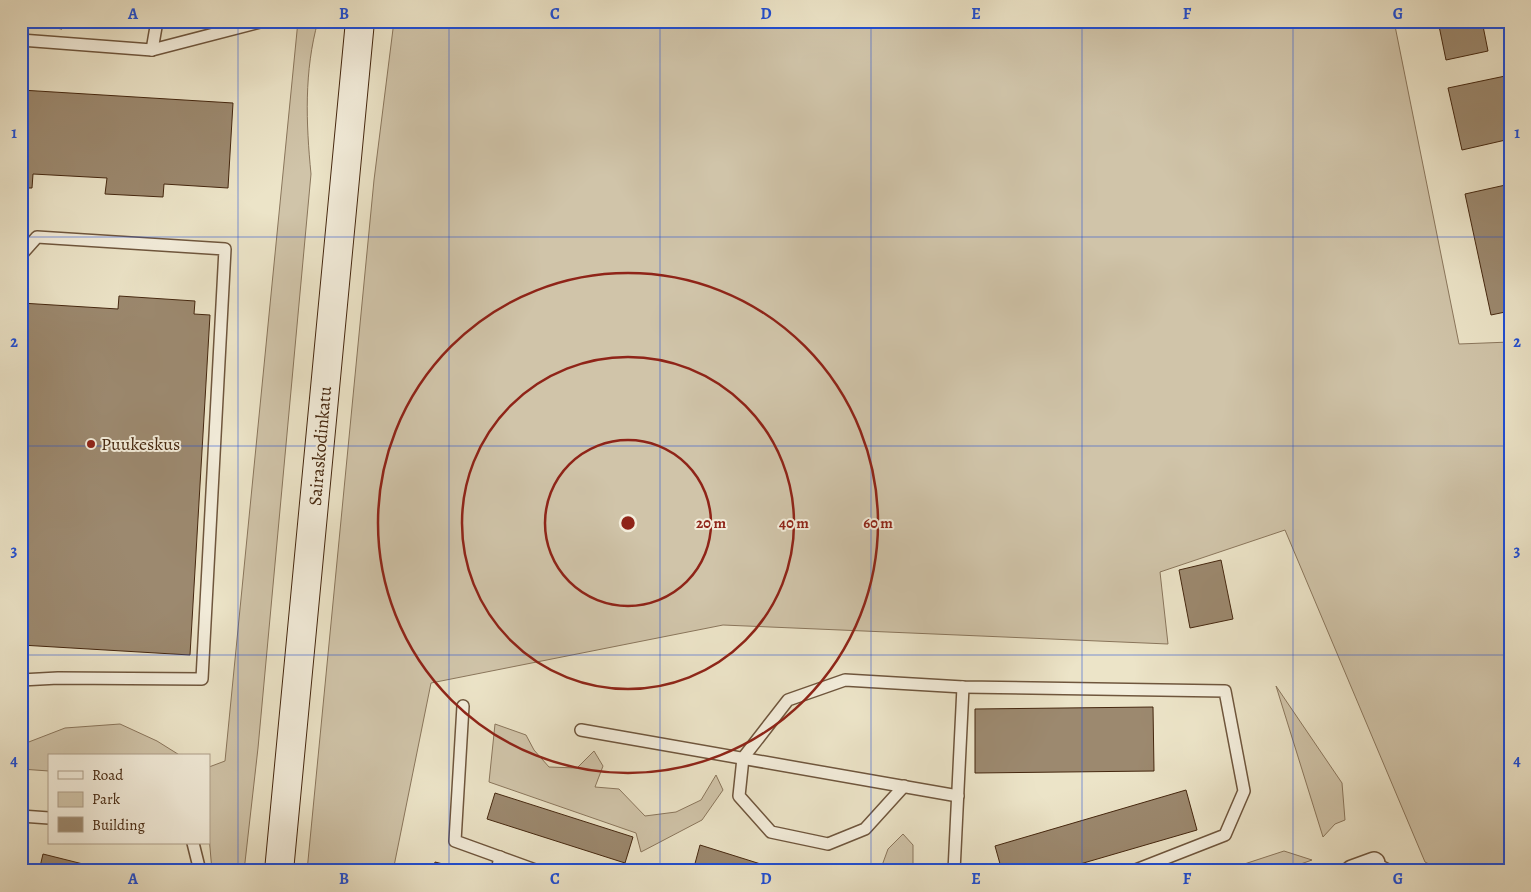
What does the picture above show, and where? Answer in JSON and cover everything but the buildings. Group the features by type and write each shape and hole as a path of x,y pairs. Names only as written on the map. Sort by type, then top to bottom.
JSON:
{"main road":[{"name":"Sairaskodinkatu","path":"279,871 360,21"}],"street":[{"path":"1352,871 1382,867"}],"lane":[{"path":"152,50 157,21"},
{"path":"21,40 152,50 264,23 264,21"},
{"path":"21,255 37,237 225,249 202,680 21,680"},
{"path":"904,786 865,829 828,844 771,832 739,796 743,758 788,700 845,680 963,687 1225,692 1244,791 1225,835 1133,871"},
{"path":"954,871 963,687"},
{"path":"463,706 455,841 538,871"},
{"path":"581,730 958,796"},
{"path":"21,816 48,818"},
{"path":"193,844 200,871"},
{"path":"497,871 500,857"}],"green space":[{"path":"298,21 318,21 310,59 307,97 311,174 258,748 244,871 212,871 210,844 210,767 225,761"},
{"path":"394,21 1394,21 1459,344 1510,342 1510,871 1443,871 1425,862 1285,530 1160,572 1168,644 723,625 431,683 393,871 307,871 374,180"},
{"path":"1276,686 1342,783 1345,820 1335,824 1323,837"},
{"path":"120,724 157,741 178,754 48,754 48,771 21,769 21,745 65,728"},
{"path":"495,724 526,735 534,750 549,767 577,768 594,751 603,766 595,787 619,789 645,816 676,812 701,800 716,775 723,790 702,820 641,852 636,833 489,782"},
{"path":"903,834 913,845 913,871 880,871 888,849"},
{"path":"1284,851 1312,860 1281,871 1223,871"}],"place":[{"name":"Puukeskus","path":"91,444"}]}
